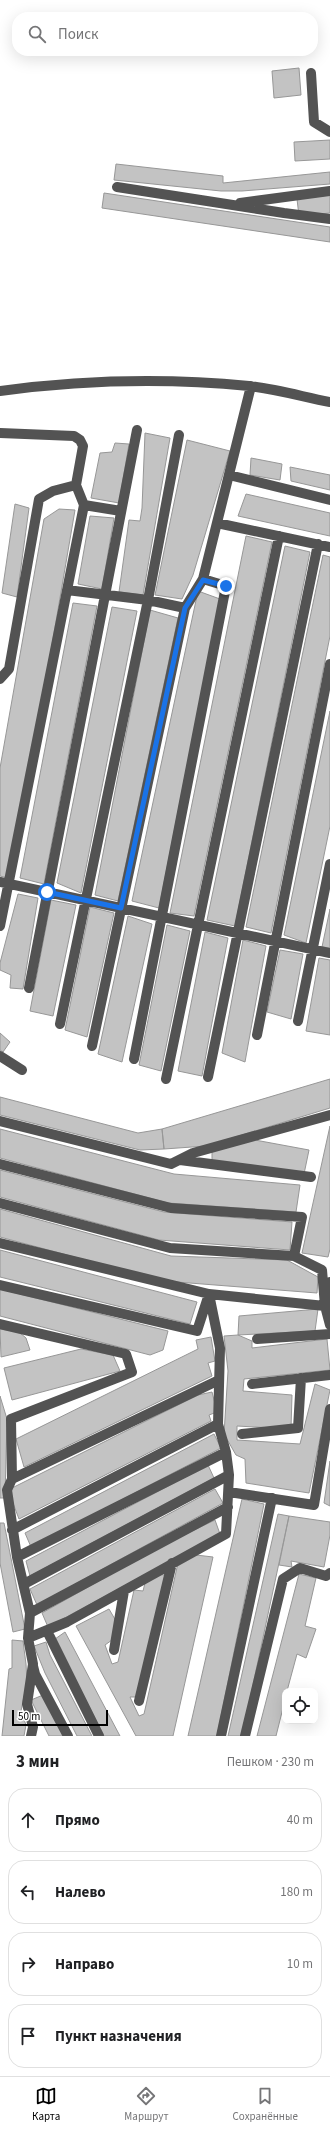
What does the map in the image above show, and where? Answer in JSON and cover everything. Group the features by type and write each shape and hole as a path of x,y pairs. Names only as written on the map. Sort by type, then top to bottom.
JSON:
{"street":[{"path":"310,74 314,122 330,132"},
{"path":"117,187 228,205 330,219"},
{"path":"228,205 330,191"},
{"path":"0,391 34,386 122,381 191,382 251,386 330,402"},
{"path":"92,1046 185,608 203,580 251,386"},
{"path":"29,988 137,430"},
{"path":"0,433 74,436 80,440 83,446 76,485 84,505 4,883 0,926"},
{"path":"60,1024 148,600 179,435"},
{"path":"229,475 330,500"},
{"path":"0,679 9,669 39,499 53,492 76,485"},
{"path":"84,505 121,511"},
{"path":"217,523 330,547"},
{"path":"166,1079 280,536"},
{"path":"208,1077 318,544"},
{"path":"134,1059 226,586 203,580"},
{"path":"67,590 148,600 185,608"},
{"path":"256,1035 330,664"},
{"path":"298,1021 330,864"},
{"path":"4,883 330,953"},
{"path":"0,1056 22,1070"},
{"path":"0,1121 171,1164 192,1153 330,1115"},
{"path":"179,1160 311,1177"},
{"path":"0,1164 171,1208 302,1217 294,1256"},
{"path":"0,1203 170,1248 294,1256 322,1270 325,1306 330,1326"},
{"path":"0,1243 209,1294 325,1306"},
{"path":"325,1306 330,1282"},
{"path":"0,1285 197,1331 209,1294"},
{"path":"28,1638 68,1622 226,1534 229,1475 226,1452 218,1424 220,1348 209,1294"},
{"path":"0,1324 126,1354 132,1372 11,1419 12,1479 7,1490 17,1557 30,1612 28,1638 35,1674 68,1736"},
{"path":"257,1339 330,1334"},
{"path":"252,1384 330,1375"},
{"path":"242,1434 298,1428 301,1378"},
{"path":"12,1479 219,1380"},
{"path":"229,1492 314,1505 330,1409"},
{"path":"12,1530 218,1424"},
{"path":"17,1557 226,1452"},
{"path":"24,1584 229,1475"},
{"path":"221,1736 272,1498"},
{"path":"30,1612 228,1507"},
{"path":"139,1701 172,1563"},
{"path":"245,1736 283,1579 300,1568 326,1576 330,1573"},
{"path":"114,1650 124,1591"},
{"path":"47,1631 99,1736"},
{"path":"33,1664 27,1704 34,1733"}],"building":[{"path":"299,68 301,95 274,98 272,71"},
{"path":"330,140 330,159 295,161 294,142"},
{"path":"116,164 223,176 223,183 330,172 330,184 242,191 221,191 114,180"},
{"path":"104,193 330,227 330,242 102,208"},
{"path":"330,195 330,213 299,216 297,199"},
{"path":"145,433 170,438 143,595 119,592 129,520 140,521 142,508"},
{"path":"187,440 230,451 193,575 182,599 155,595"},
{"path":"115,443 129,444 119,503 91,498 100,453 112,452"},
{"path":"251,458 282,464 280,480 250,475"},
{"path":"290,467 330,475 330,490 291,481"},
{"path":"246,494 330,513 330,536 238,516"},
{"path":"15,504 29,508 17,597 2,593"},
{"path":"59,509 75,510 12,879 0,876 0,768 44,519"},
{"path":"90,516 114,518 102,589 78,584"},
{"path":"246,536 272,542 194,916 170,913"},
{"path":"285,546 310,552 235,926 207,920"},
{"path":"323,555 330,557 330,636 271,933 246,927"},
{"path":"198,591 220,599 159,908 132,901"},
{"path":"73,603 97,606 44,884 20,878"},
{"path":"112,607 137,611 81,893 57,883"},
{"path":"150,610 178,618 118,901 95,895"},
{"path":"330,711 330,826 306,943 284,935"},
{"path":"18,894 38,898 23,989 10,988 11,975 0,970 0,963"},
{"path":"51,900 76,905 53,1016 30,1011"},
{"path":"90,907 114,913 87,1037 65,1030"},
{"path":"330,909 330,948 322,947"},
{"path":"128,916 152,924 122,1062 98,1054"},
{"path":"167,925 190,931 161,1071 139,1065"},
{"path":"205,932 228,938 202,1076 178,1071"},
{"path":"243,940 266,946 245,1062 222,1053"},
{"path":"280,950 303,954 291,1019 267,1012"},
{"path":"319,958 330,960 330,1035 306,1031"},
{"path":"0,1033 10,1042 3,1052 0,1050"},
{"path":"330,1079 330,1108 206,1146 164,1149 162,1129"},
{"path":"0,1097 138,1133 162,1129 164,1149 140,1150 0,1115"},
{"path":"330,1126 330,1249 328,1257 302,1253"},
{"path":"0,1129 174,1174 300,1185 296,1212 168,1203 0,1158"},
{"path":"255,1140 309,1150 304,1174 212,1164 212,1151"},
{"path":"0,1170 164,1212 292,1222 290,1250 159,1240 0,1197"},
{"path":"0,1209 171,1256 287,1260 318,1277 317,1293 164,1281 0,1237"},
{"path":"0,1250 197,1302 190,1324 0,1277"},
{"path":"0,1289 168,1331 163,1350 150,1355 0,1316"},
{"path":"318,1309 315,1331 238,1335 239,1316"},
{"path":"0,1329 19,1332 26,1338 30,1350 1,1357"},
{"path":"238,1335 252,1341 252,1348 327,1339 330,1370 244,1379 243,1391 292,1395 291,1429 237,1426 237,1440 300,1444 315,1384 330,1390 309,1493 246,1483 245,1459 236,1455 224,1434 228,1371 224,1336"},
{"path":"211,1337 215,1361 208,1363 212,1376 24,1467 16,1439 198,1349 196,1340"},
{"path":"81,1349 113,1355 120,1371 12,1400 4,1368"},
{"path":"212,1392 217,1412 209,1415 211,1421 19,1519 8,1490 198,1395"},
{"path":"0,1396 7,1419 5,1498 0,1498"},
{"path":"214,1434 221,1448 31,1547 25,1533"},
{"path":"330,1461 330,1506 324,1503"},
{"path":"208,1465 214,1478 30,1576 26,1561"},
{"path":"215,1489 223,1503 37,1605 30,1589"},
{"path":"242,1499 264,1504 217,1736 188,1736"},
{"path":"278,1514 289,1516 242,1736 228,1736"},
{"path":"289,1516 330,1522 330,1535 324,1567 291,1561 292,1567 279,1565"},
{"path":"215,1520 220,1534 48,1627 42,1613 159,1547"},
{"path":"0,1523 4,1523 25,1629 13,1632 0,1563"},
{"path":"196,1555 213,1557 173,1736 136,1736 76,1626 109,1609 116,1621 112,1640 105,1645 112,1664 118,1662 134,1590 143,1591 146,1579 155,1574 165,1575 137,1697 130,1697 139,1716 144,1714 178,1563"},
{"path":"299,1574 316,1578 305,1626 316,1629 306,1658 297,1654 288,1688 282,1688 282,1712 276,1736 257,1736"},
{"path":"65,1632 120,1736 104,1736 55,1639"},
{"path":"12,1640 23,1641 26,1664 27,1682 21,1711 26,1725 24,1736 2,1736 9,1669 12,1668"},
{"path":"46,1642 50,1655 92,1736 77,1736 45,1673 34,1646"},
{"path":"43,1695 64,1736 49,1736 31,1700"}],"route":[{"path":"47,892 121,908 185,608 203,580 226,586"}]}
